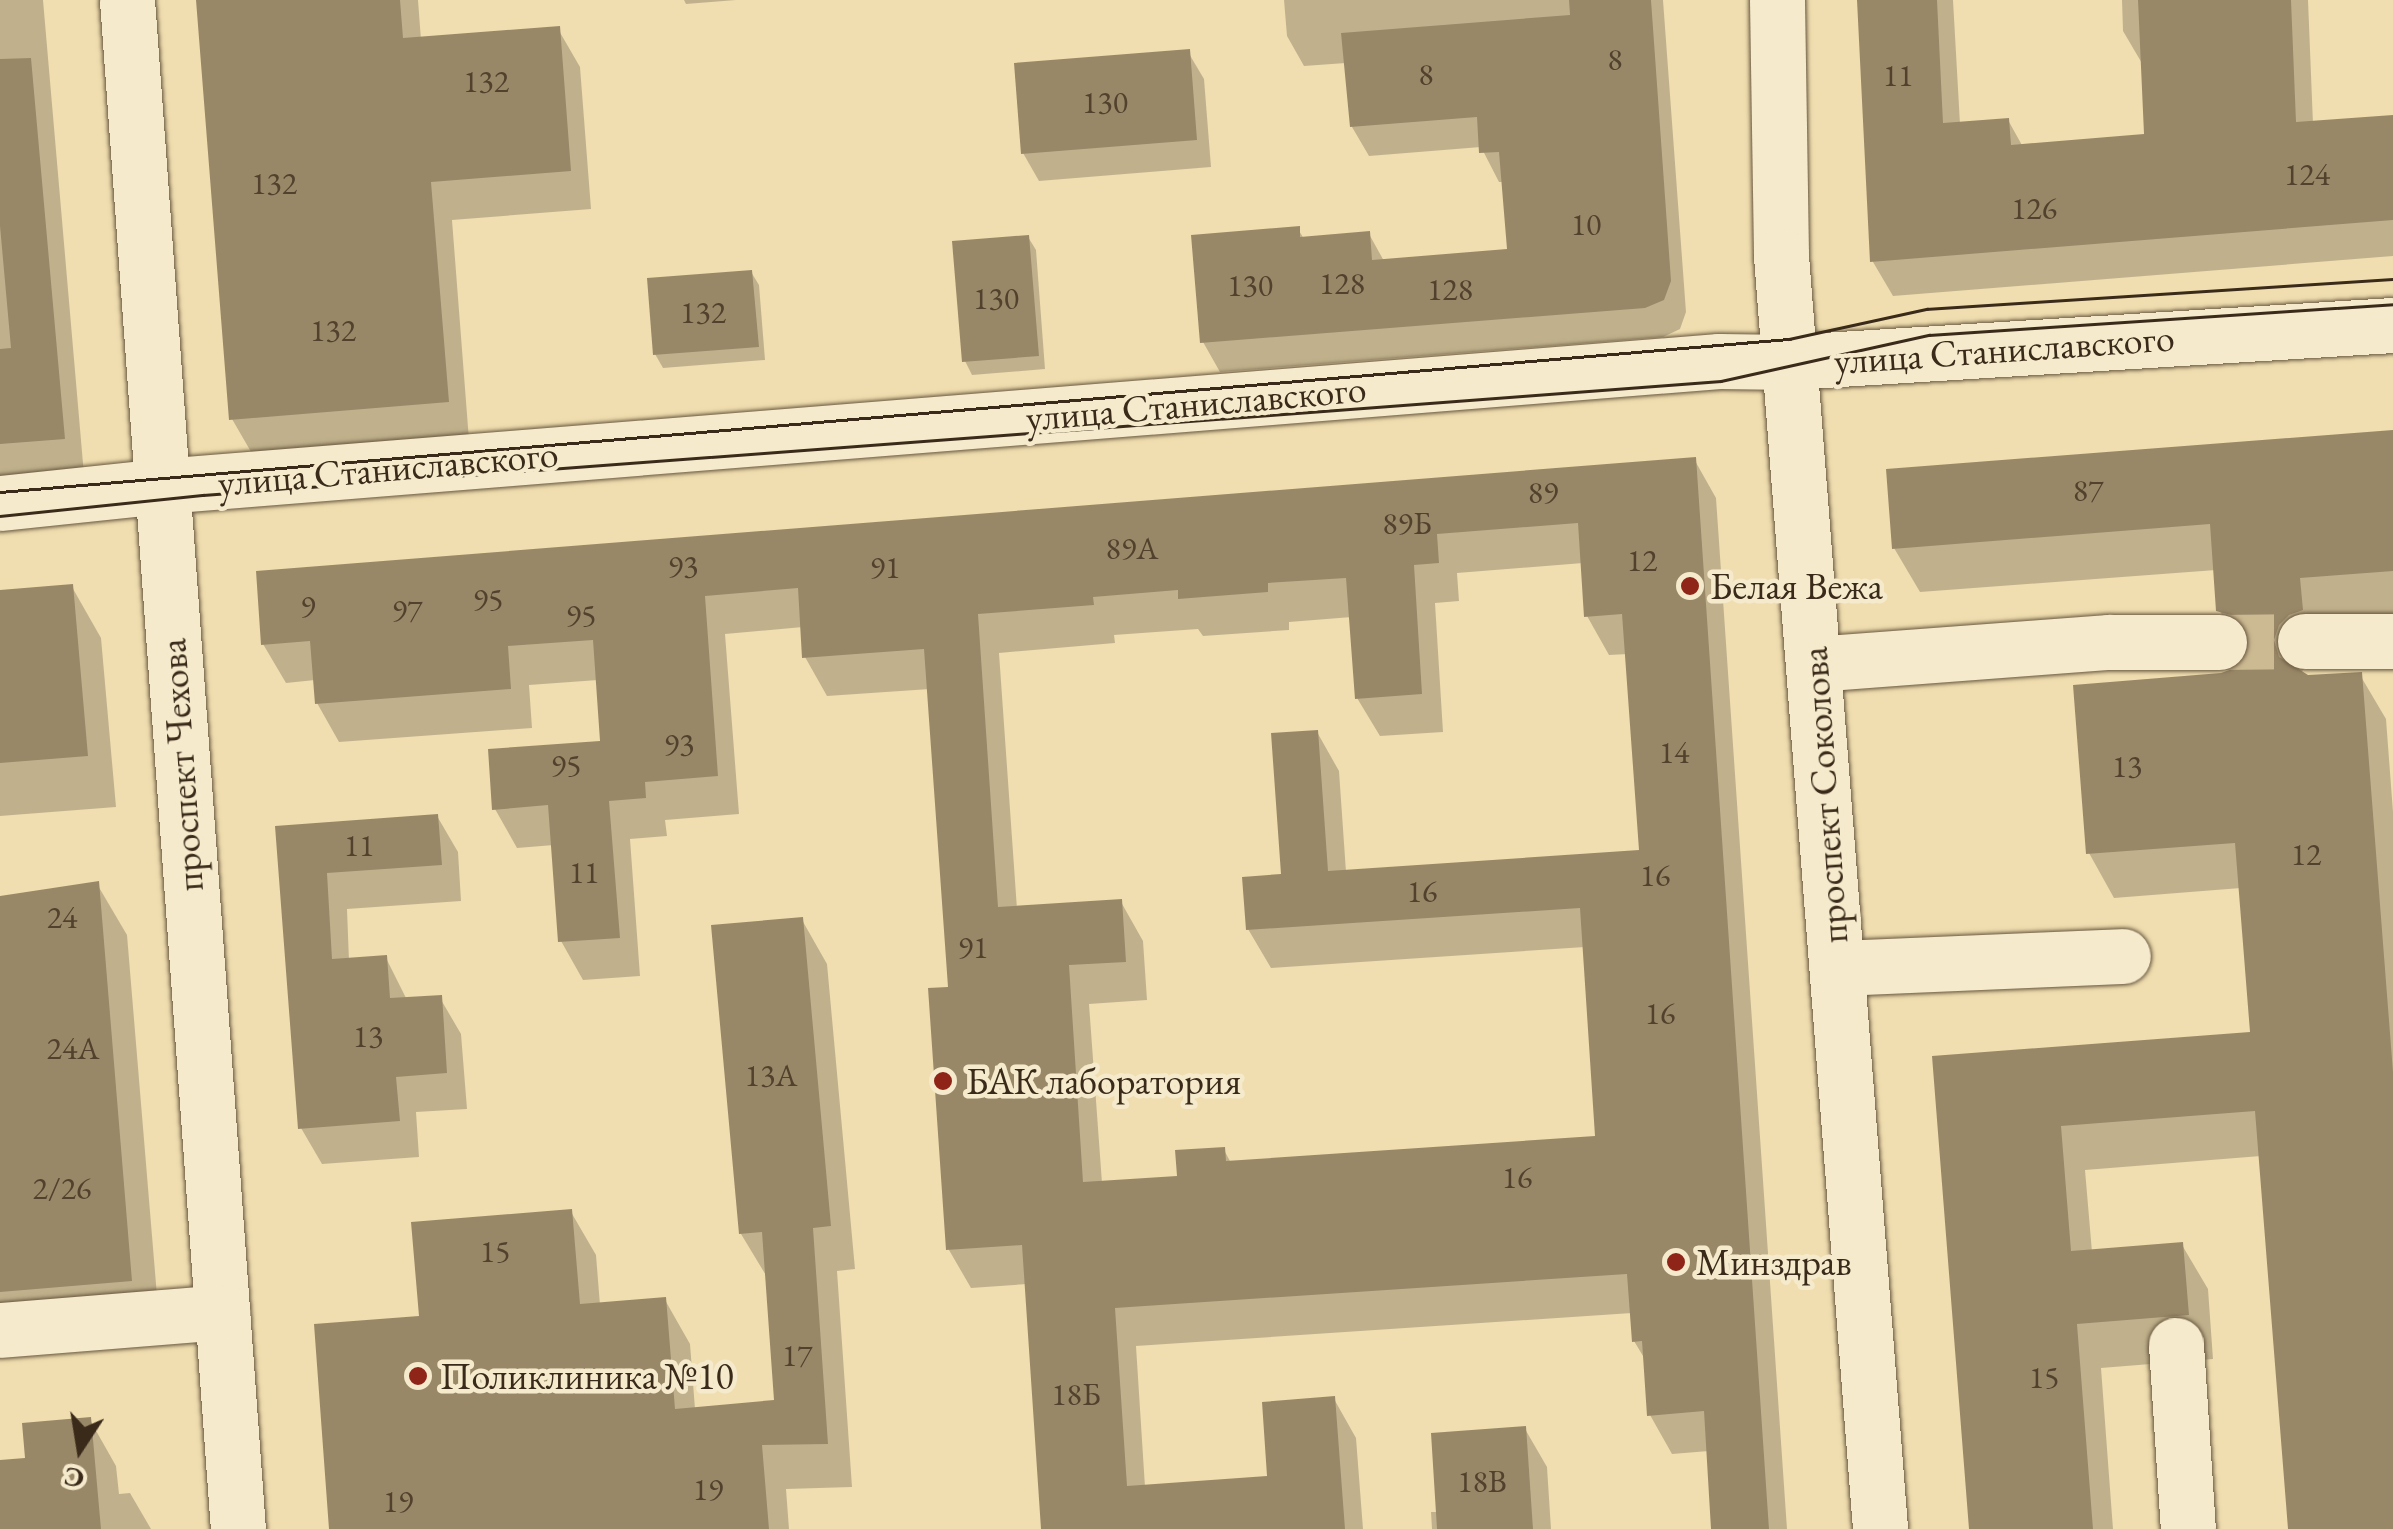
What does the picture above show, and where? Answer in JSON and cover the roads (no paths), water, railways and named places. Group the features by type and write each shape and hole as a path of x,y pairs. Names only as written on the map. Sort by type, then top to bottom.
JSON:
{"street":[{"name":"проспект Чехова","path":"127,0 238,1529"},
{"name":"проспект Соколова","path":"1777,0 1781,256 1880,1529"},
{"name":"улица Станиславского","path":"0,503 162,486 1699,363 1791,362 2393,325"},
{"path":"2305,641 2393,642"},
{"path":"1814,664 2108,642 2219,642"},
{"path":"1837,968 2123,956"},
{"path":"0,1330 222,1312"},
{"path":"2176,1345 2188,1529"}],"tunnel":[{"path":"2219,642 2305,641"}],"tram line":[{"path":"0,492 1789,339 1927,309 2393,279"},
{"path":"0,516 203,495 1721,381 1929,335 2393,304"}],"place":[{"name":"Белая Вежа","path":"1690,586"},
{"name":"БАК лаборатория","path":"943,1081"},
{"name":"Минздрав","path":"1676,1262"},
{"name":"Поликлиника №10","path":"418,1376"}]}
